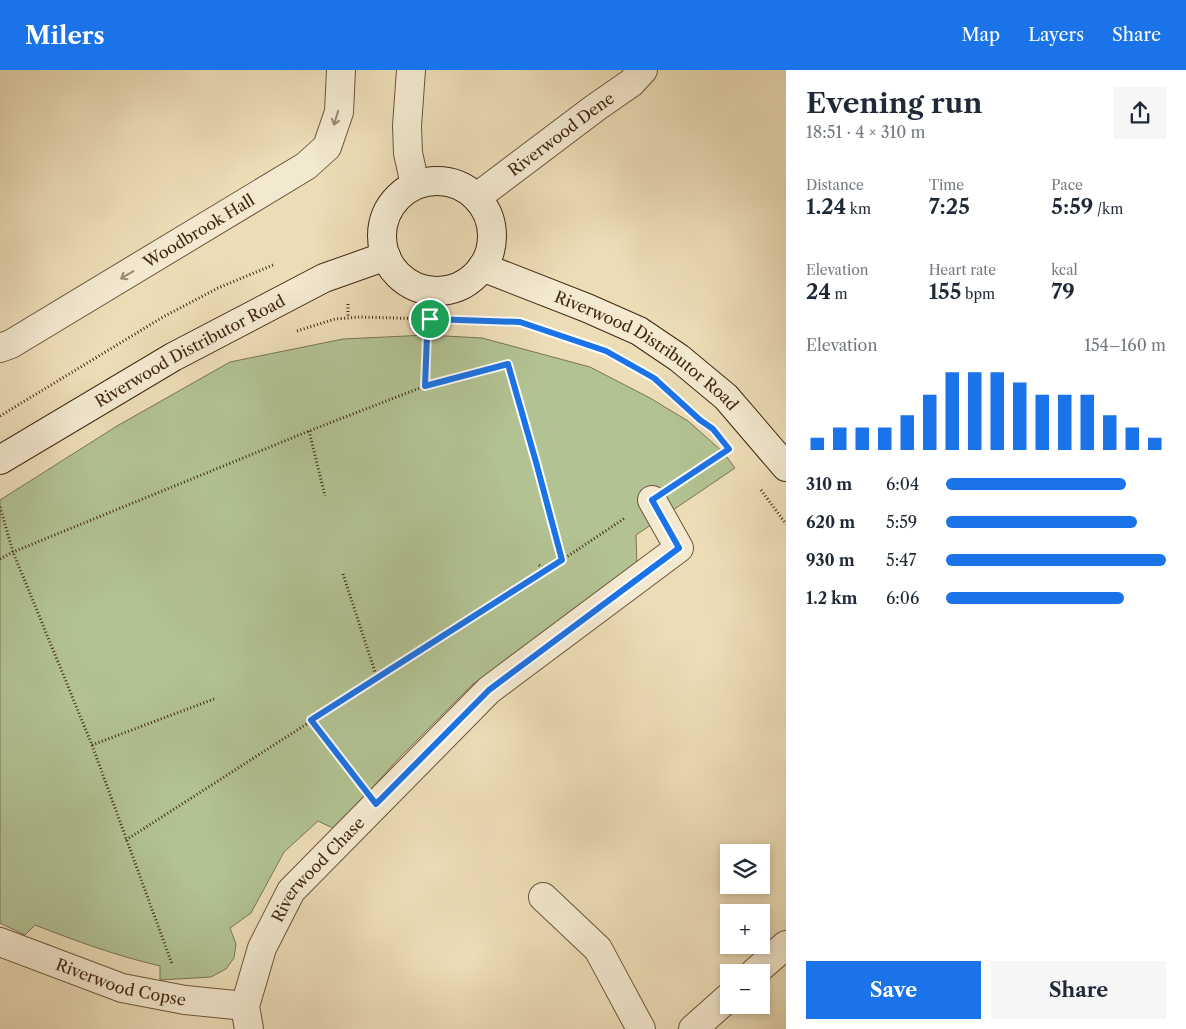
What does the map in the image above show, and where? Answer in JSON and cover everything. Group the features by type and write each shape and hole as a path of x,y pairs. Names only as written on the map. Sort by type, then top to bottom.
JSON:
{"street":[{"name":"Woodbrook Hall","path":"0,348 11,344 306,166 327,147 339,112 340,70"},
{"path":"411,70 407,126 408,153 415,186"},
{"name":"Riverwood Dene","path":"476,197 631,83 643,70"},
{"path":"431,181 448,182 463,187 476,197 487,213 492,232 490,250 482,268 473,278 460,286 427,290 409,284 395,272 386,256 382,239 384,222 390,207 401,194 415,186 431,181"},
{"name":"Riverwood Distributor Road","path":"0,460 172,357 324,278 386,256"},
{"name":"Riverwood Distributor Road","path":"482,268 587,308 638,330 679,358 726,397 786,467"},
{"name":"Riverwood Chase","path":"247,1018 262,948 291,891 489,690 679,548 652,500"},
{"path":"543,897 598,949 641,1029"},
{"name":"Riverwood Copse","path":"0,942 122,988 185,1000 247,1018"},
{"path":"765,964 786,945"},
{"path":"694,1029 720,1005"}],"path":[{"path":"309,328 335,319 348,318 520,322 572,339"},
{"path":"425,386 427,335 430,319"},
{"path":"0,559 309,430 425,386 508,364 562,560"},
{"path":"309,430 325,496"},
{"path":"126,840 562,560 729,449 724,442"},
{"path":"757,485 786,524"},
{"path":"0,507 13,552 92,745 185,1000"},
{"path":"539,565 546,570"},
{"path":"343,574 377,678"},
{"path":"92,745 214,699"},
{"path":"311,720 376,804"}],"green space":[{"path":"427,335 482,338 590,367 650,398 688,421 723,452 735,468 636,535 637,566 588,608 473,684 400,757 335,829 318,821 284,852 251,913 230,928 236,944 234,958 226,969 211,977 160,980 160,966 97,948 35,925 25,935 0,923 0,500 117,426 230,362 343,339"}],"route":[{"path":"430,319 520,322 606,351 654,378 700,420 713,429 729,449 652,500 679,548 489,690 376,804 311,720 562,560 508,364 425,386 427,335 430,319"}]}
